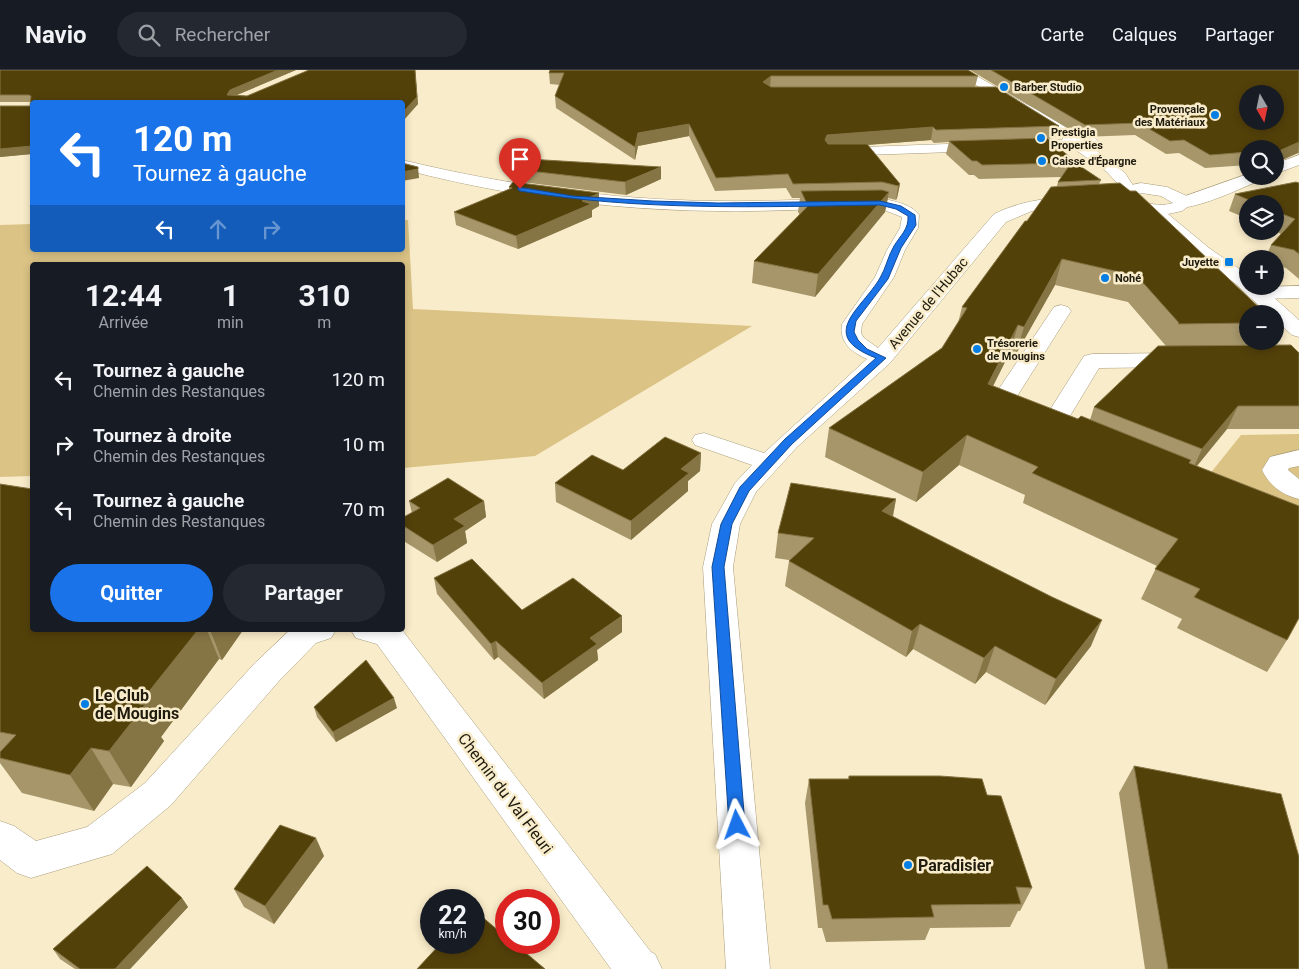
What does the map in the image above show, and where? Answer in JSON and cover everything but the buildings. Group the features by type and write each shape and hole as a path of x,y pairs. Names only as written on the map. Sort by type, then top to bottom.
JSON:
{"street":[{"path":"957,70 1025,108 1083,144 1111,155 1158,190 1181,199 1181,205 1239,273"},
{"path":"969,94 998,93"},
{"path":"1060,156 1054,151 1083,144"},
{"path":"832,152 1083,144 1120,178 1127,186 1133,199 1170,223 1203,252 1239,278"},
{"path":"1284,166 1299,160"},
{"path":"405,165 449,177 573,198 653,204 718,206 880,203 898,208 911,215 912,225 897,248 884,279 852,321 850,332 854,341 864,351 882,358"},
{"path":"1133,199 1165,210 1239,183"},
{"path":"1133,199 1158,190 1225,189"},
{"name":"Avenue de l'Hubac","path":"748,969 718,567 726,524 744,489 788,442 882,358 1000,218 1018,208 1043,204 1133,199"},
{"path":"1284,290 1299,292"},
{"path":"1259,295 1299,331"},
{"path":"1058,416 1038,416 1019,413 1004,399 1061,312"},
{"path":"1058,416 1092,361 1202,359"},
{"path":"1058,416 1071,435 1104,448"},
{"path":"704,440 769,462"},
{"path":"1299,458 1280,462 1275,470 1279,478 1299,491"},
{"path":"0,838 32,860 98,842 158,794 267,672 305,634 312,632"},
{"name":"Chemin du Val Fleuri","path":"375,632 388,635 638,969"}],"shaded area":[{"path":"405,220 408,220 413,309 752,326 535,456 405,468 405,262 30,262 30,476 0,477 0,225 30,224 30,252 405,252"},
{"path":"1299,434 1299,518 1205,480 1241,435"}],"place":[{"name":"Barber Studio","path":"1004,87"},
{"name":"Provençale des Matériaux","path":"1215,115"},
{"name":"Prestigia Properties","path":"1041,138"},
{"name":"Caisse d'Épargne","path":"1042,161"},
{"name":"Juyette","path":"1229,262"},
{"name":"Nohé","path":"1105,278"},
{"name":"Trésorerie de Mougins","path":"977,349"},
{"name":"Le Club de Mougins","path":"85,704"},
{"name":"Paradisier","path":"908,865"}],"route":[{"path":"520,189 573,198 653,204 718,206 880,203 898,208 911,215 912,225 897,248 884,279 852,321 850,332 854,341 864,351 882,358 788,442 744,489 726,524 718,567 737,825"}]}
